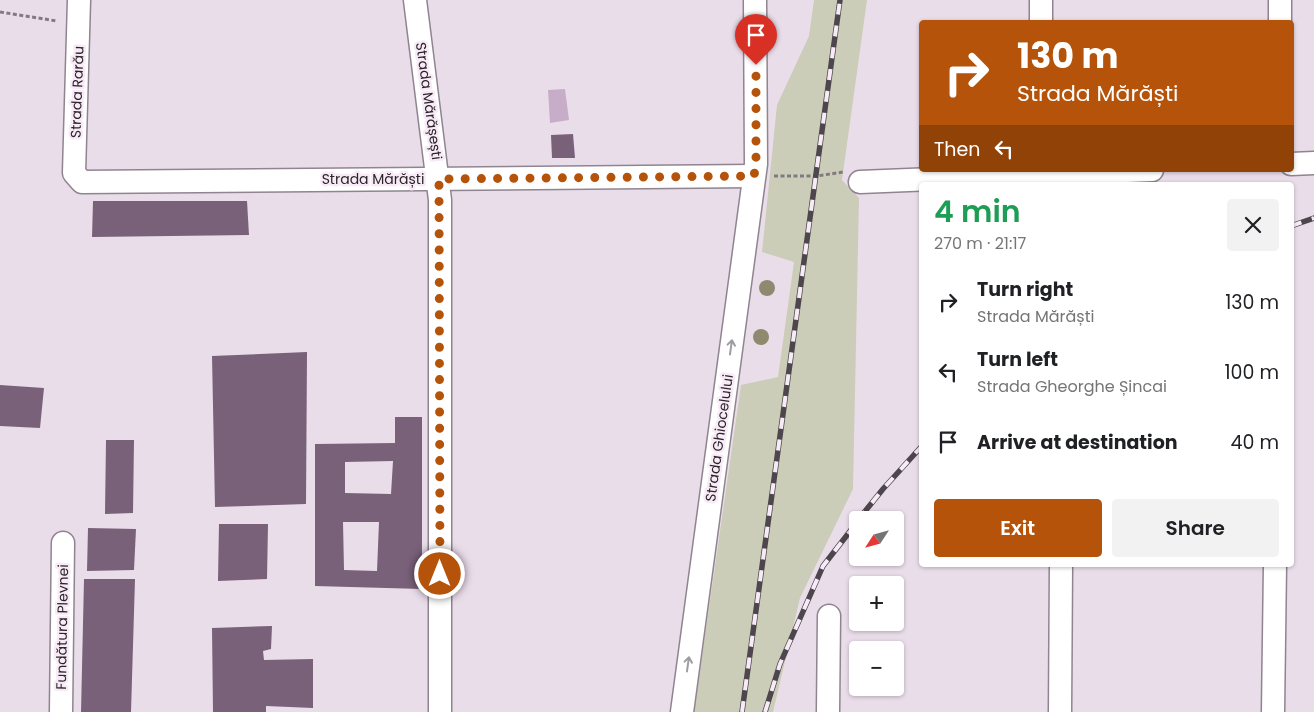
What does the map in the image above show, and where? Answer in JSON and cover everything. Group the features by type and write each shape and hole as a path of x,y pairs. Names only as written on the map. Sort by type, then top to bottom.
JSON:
{"street":[{"name":"Strada Rarău","path":"79,0 74,173 82,182"},
{"name":"Strada Mărășești","path":"415,0 439,179 440,712"},
{"name":"Strada Ghiocelului","path":"682,712 755,170 755,0"},
{"path":"1041,0 1041,20"},
{"path":"1280,0 1280,20"},
{"path":"1294,164 1314,162"},
{"name":"Strada Mărăști","path":"82,182 439,179 755,170"},
{"path":"860,182 1042,172"},
{"name":"Fundătura Plevnei","path":"61,712 63,543"},
{"path":"1060,567 1060,712"},
{"path":"1273,712 1275,567"},
{"path":"828,712 829,616"}],"path":[{"path":"0,12 58,21"},
{"path":"755,170 817,176 859,169 860,182"}],"green space":[{"path":"814,0 867,0 842,180 859,198 853,489 800,598 773,712 694,712 741,385 778,377 794,262 762,252 777,105 809,36"}],"shaded area":[{"path":"565,89 569,120 550,123 548,90"}],"building":[{"path":"573,134 575,158 552,158 551,135"},
{"path":"93,201 247,201 249,235 92,237"},
{"path":"307,352 306,504 215,507 212,356"},
{"path":"0,385 44,388 40,428 0,426"},
{"path":"395,417 422,417 422,589 315,586 315,444 395,443","holes":["393,461 391,494 345,493 345,462","343,522 379,522 377,571 344,570"]},
{"path":"106,440 134,440 133,513 105,514"},
{"path":"219,524 268,524 267,579 218,581"},
{"path":"88,528 136,529 134,570 87,571"},
{"path":"84,579 135,579 131,712 81,712"},
{"path":"272,626 271,649 263,651 264,660 313,659 313,708 266,706 266,712 213,712 212,628"}],"railway":[{"path":"742,712 840,0"},
{"path":"1294,225 1314,218"},
{"path":"865,511 919,449"},
{"path":"765,712 780,664 823,566 849,533"}],"route":[{"path":"440,574 439,179 754,176 756,164 756,65"}]}
